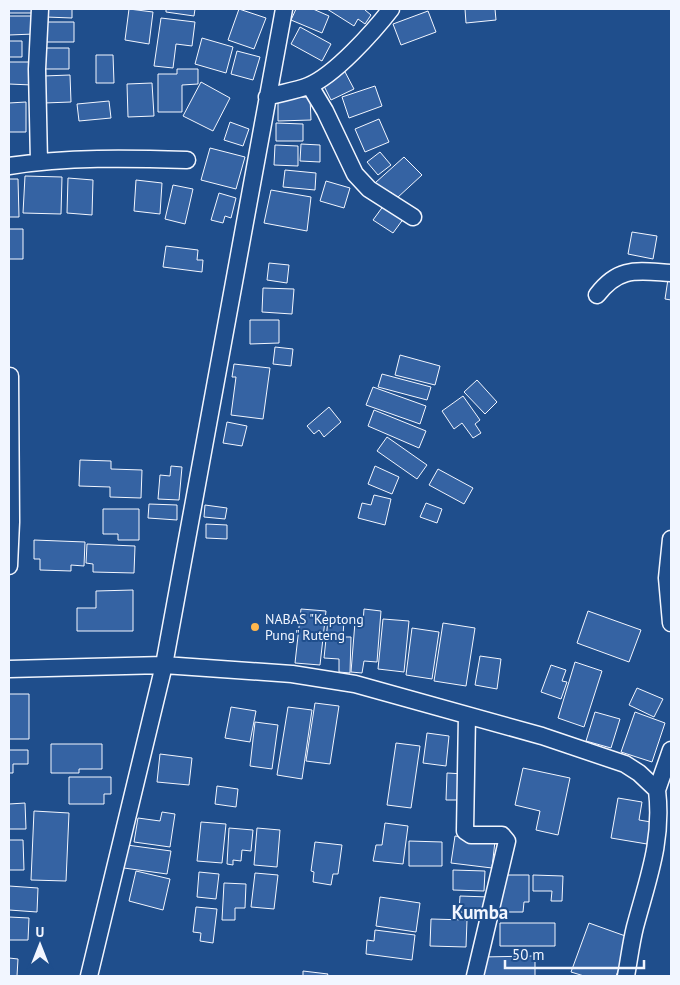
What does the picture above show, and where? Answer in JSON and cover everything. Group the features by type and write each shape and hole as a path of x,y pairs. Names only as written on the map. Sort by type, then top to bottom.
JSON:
{"street":[{"path":"39,162 37,69 40,9"},
{"path":"89,976 164,665 284,9"},
{"path":"267,97 310,86 339,64 379,24 391,9"},
{"path":"310,86 325,111 355,174 369,189 414,217"},
{"path":"9,166 110,157 186,160"},
{"path":"597,295 614,276 624,273 671,273"},
{"path":"9,566 11,522 10,376"},
{"path":"671,539 667,578 671,623"},
{"path":"9,669 164,665 292,674 355,684 467,715 625,764 658,790"},
{"path":"467,715 465,832 471,835 502,835 507,841 475,976"},
{"path":"626,976 635,929 658,843 660,817 658,790 671,750"}],"building":[{"path":"9,9 34,9 34,13 9,13"},
{"path":"46,9 72,9 72,18 46,17"},
{"path":"129,9 153,12 149,44 125,40"},
{"path":"166,9 195,9 194,16 166,12"},
{"path":"239,9 266,18 254,49 228,40"},
{"path":"296,9 313,9 329,16 322,33 291,20"},
{"path":"327,9 366,9 371,15 365,24 358,19 354,26"},
{"path":"465,9 495,9 496,20 466,23"},
{"path":"428,11 436,32 401,45 393,24"},
{"path":"9,16 34,16 34,34 9,35"},
{"path":"161,18 195,22 192,46 176,44 173,68 154,66"},
{"path":"45,22 74,22 74,42 45,42"},
{"path":"300,27 331,44 322,61 291,44"},
{"path":"202,38 233,47 226,73 195,64"},
{"path":"9,41 22,41 22,57 9,57"},
{"path":"44,48 69,48 69,69 44,69"},
{"path":"237,51 260,57 253,80 231,74"},
{"path":"96,55 113,55 114,83 96,83"},
{"path":"9,62 32,62 32,85 9,84"},
{"path":"177,69 198,69 198,84 182,85 182,112 158,112 158,74 177,74"},
{"path":"344,70 354,89 331,100 322,82"},
{"path":"70,75 71,102 44,103 43,76"},
{"path":"201,82 230,98 213,131 183,116"},
{"path":"152,83 154,116 128,117 127,84"},
{"path":"375,86 382,106 349,118 342,97"},
{"path":"310,97 311,120 278,121 278,98"},
{"path":"109,101 111,118 79,121 77,104"},
{"path":"26,102 26,132 9,132 9,103"},
{"path":"379,119 389,142 365,152 355,129"},
{"path":"230,122 249,129 243,146 224,140"},
{"path":"276,123 303,124 303,141 276,141"},
{"path":"301,144 320,145 320,162 300,161"},
{"path":"275,145 298,146 298,166 274,165"},
{"path":"210,148 245,157 236,189 201,180"},
{"path":"380,152 391,165 378,175 367,162"},
{"path":"404,157 422,175 397,198 391,192 387,196 375,183"},
{"path":"285,170 316,173 315,190 283,187"},
{"path":"25,176 62,177 61,214 23,213"},
{"path":"68,178 93,180 92,215 67,213"},
{"path":"9,179 18,179 19,217 9,217"},
{"path":"136,180 162,183 160,214 134,211"},
{"path":"326,181 350,188 344,208 320,201"},
{"path":"173,185 193,189 185,224 165,219"},
{"path":"271,190 311,197 307,231 264,223"},
{"path":"219,193 236,198 231,218 225,216 223,223 211,220"},
{"path":"384,205 404,218 393,233 373,220"},
{"path":"9,229 23,229 23,259 9,259"},
{"path":"632,232 657,236 653,259 628,254"},
{"path":"166,246 198,250 197,260 203,260 202,272 163,267"},
{"path":"269,263 289,265 287,283 267,280"},
{"path":"668,279 671,279 671,300 665,299"},
{"path":"263,288 294,289 292,314 262,312"},
{"path":"250,320 279,320 279,343 250,344"},
{"path":"275,347 293,349 291,366 273,364"},
{"path":"400,355 440,366 435,385 395,375"},
{"path":"234,364 270,368 263,419 231,415 236,377 232,377"},
{"path":"382,374 431,387 427,400 378,387"},
{"path":"477,380 497,402 485,414 464,392"},
{"path":"373,387 426,406 420,424 366,405"},
{"path":"463,396 480,420 475,424 481,433 473,438 462,423 454,429 442,411"},
{"path":"329,407 341,422 324,437 319,430 314,434 307,426"},
{"path":"374,410 426,431 419,448 368,426"},
{"path":"227,422 247,426 242,446 223,443"},
{"path":"387,437 427,465 417,479 377,451"},
{"path":"80,460 111,461 111,469 142,470 141,498 110,497 110,487 79,486"},
{"path":"171,466 182,467 179,500 158,499 160,475 170,476"},
{"path":"375,466 399,477 392,494 368,484"},
{"path":"438,469 473,488 464,504 429,485"},
{"path":"374,495 391,499 385,525 358,518 362,503 371,505"},
{"path":"426,503 442,509 437,523 420,517"},
{"path":"149,504 177,505 177,520 148,518"},
{"path":"205,505 227,508 225,519 204,517"},
{"path":"103,509 139,509 139,540 118,540 118,534 103,534"},
{"path":"206,524 227,525 227,539 206,538"},
{"path":"34,540 85,542 84,566 71,565 71,571 40,570 40,559 34,559"},
{"path":"87,544 135,546 134,573 93,572 93,564 86,563"},
{"path":"133,590 133,631 77,631 77,608 96,608 96,591"},
{"path":"301,609 326,611 320,665 295,663"},
{"path":"364,609 381,611 377,662 364,661 362,673 351,672 355,622 363,622"},
{"path":"588,611 641,630 629,662 577,643"},
{"path":"344,619 343,637 351,637 350,673 339,672 339,659 324,658 328,620"},
{"path":"383,619 409,621 404,672 378,669"},
{"path":"443,623 475,628 466,686 434,681"},
{"path":"412,628 439,632 432,679 406,675"},
{"path":"480,656 501,659 497,689 475,685"},
{"path":"575,662 602,671 584,727 558,718"},
{"path":"551,665 566,670 562,681 567,682 561,699 541,692"},
{"path":"637,688 663,699 654,717 629,705"},
{"path":"9,694 29,694 29,739 9,739"},
{"path":"315,703 339,706 330,764 306,761"},
{"path":"231,707 256,711 250,742 225,738"},
{"path":"288,707 312,710 302,779 277,775"},
{"path":"595,712 620,719 611,748 586,741"},
{"path":"635,712 665,723 652,762 621,752"},
{"path":"255,722 278,725 272,769 250,766"},
{"path":"427,733 449,736 446,766 423,763"},
{"path":"396,743 420,746 411,808 387,805"},
{"path":"51,744 102,744 102,769 79,769 79,773 51,773"},
{"path":"9,750 28,750 28,764 13,764 13,773 9,773"},
{"path":"160,754 192,758 189,785 157,782"},
{"path":"523,768 570,778 558,835 536,830 540,811 515,805"},
{"path":"447,773 465,774 464,800 446,800"},
{"path":"69,777 111,777 111,794 104,794 104,804 69,804"},
{"path":"217,786 238,789 236,807 215,804"},
{"path":"618,798 642,802 639,820 651,822 647,844 611,838"},
{"path":"25,803 26,829 9,829 9,804"},
{"path":"34,811 69,813 66,881 31,880"},
{"path":"162,812 175,814 170,847 134,842 138,818 160,821"},
{"path":"201,822 226,824 222,863 197,861"},
{"path":"385,823 408,826 403,864 373,861 376,845 382,845"},
{"path":"229,828 253,830 251,851 242,850 241,861 233,860 233,865 227,864"},
{"path":"257,828 280,830 277,867 254,865"},
{"path":"455,836 495,841 492,868 451,863"},
{"path":"9,840 23,840 24,870 9,870"},
{"path":"409,841 442,842 442,866 409,866"},
{"path":"315,842 342,845 338,874 333,874 331,885 313,882 314,872 311,871"},
{"path":"127,845 171,851 167,874 124,868"},
{"path":"453,870 485,871 484,891 453,890"},
{"path":"136,871 170,879 163,910 129,901"},
{"path":"199,872 219,874 216,899 197,897"},
{"path":"255,873 278,875 274,909 251,907"},
{"path":"499,875 529,875 529,902 524,902 523,912 499,912"},
{"path":"533,875 563,876 562,901 551,901 552,891 533,891"},
{"path":"224,883 246,884 245,908 235,908 235,920 222,920"},
{"path":"9,886 38,888 37,912 9,910"},
{"path":"460,896 489,897 488,914 459,912"},
{"path":"380,897 420,903 416,932 376,926"},
{"path":"196,907 217,909 213,943 200,941 201,933 193,932"},
{"path":"9,917 29,918 28,940 9,940"},
{"path":"431,919 467,920 466,947 430,946"},
{"path":"500,923 555,923 555,946 500,946"},
{"path":"589,923 631,938 616,976 584,976 571,972"},
{"path":"375,930 415,935 412,960 366,954 367,940 374,941"},
{"path":"535,956 535,976 482,976 482,957"},
{"path":"9,958 18,959 17,976 9,976"},
{"path":"303,971 328,974 327,976 303,976"}],"place":[{"name":"NABAS \"Keptong Pung\" Ruteng","path":"255,627"}],"district":[{"name":"Kumba","path":"480,912"}]}
